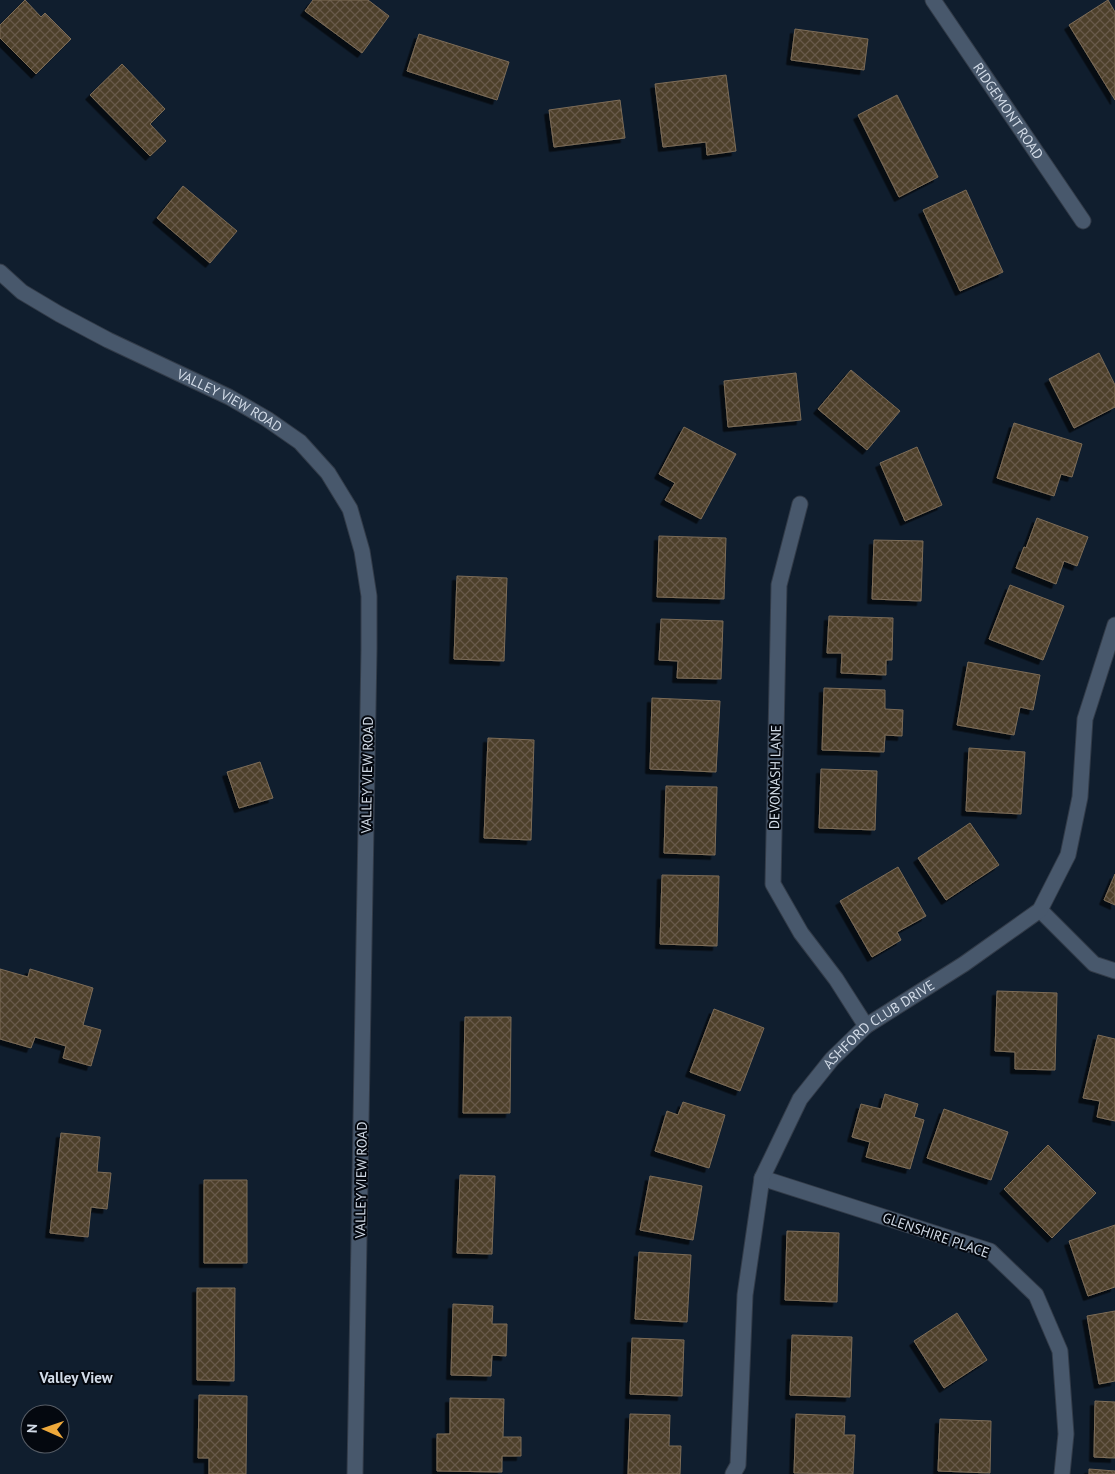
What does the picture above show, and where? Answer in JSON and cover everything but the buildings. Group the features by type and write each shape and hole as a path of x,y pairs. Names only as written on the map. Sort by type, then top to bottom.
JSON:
{"street":[{"name":"RIDGEMONT ROAD","path":"933,0 1083,221"},
{"name":"VALLEY VIEW ROAD","path":"0,272 22,292 59,314 108,340 229,397 300,442 328,473 350,509 360,543 369,596 370,649 354,1474"},
{"name":"DEVONASH LANE","path":"800,504 779,585 773,884 801,933 836,979 866,1026"},
{"name":"ASHFORD CLUB DRIVE","path":"733,1474 738,1465 745,1295 762,1178 800,1099 832,1059 866,1026 964,964 1040,910 1068,854 1080,797 1084,719 1115,625"},
{"path":"1040,910 1094,964 1115,971"},
{"name":"GLENSHIRE PLACE","path":"762,1178 990,1251 1036,1295 1060,1351 1066,1434 1062,1474"}],"district":[{"name":"Valley View","path":"76,1378"}]}
